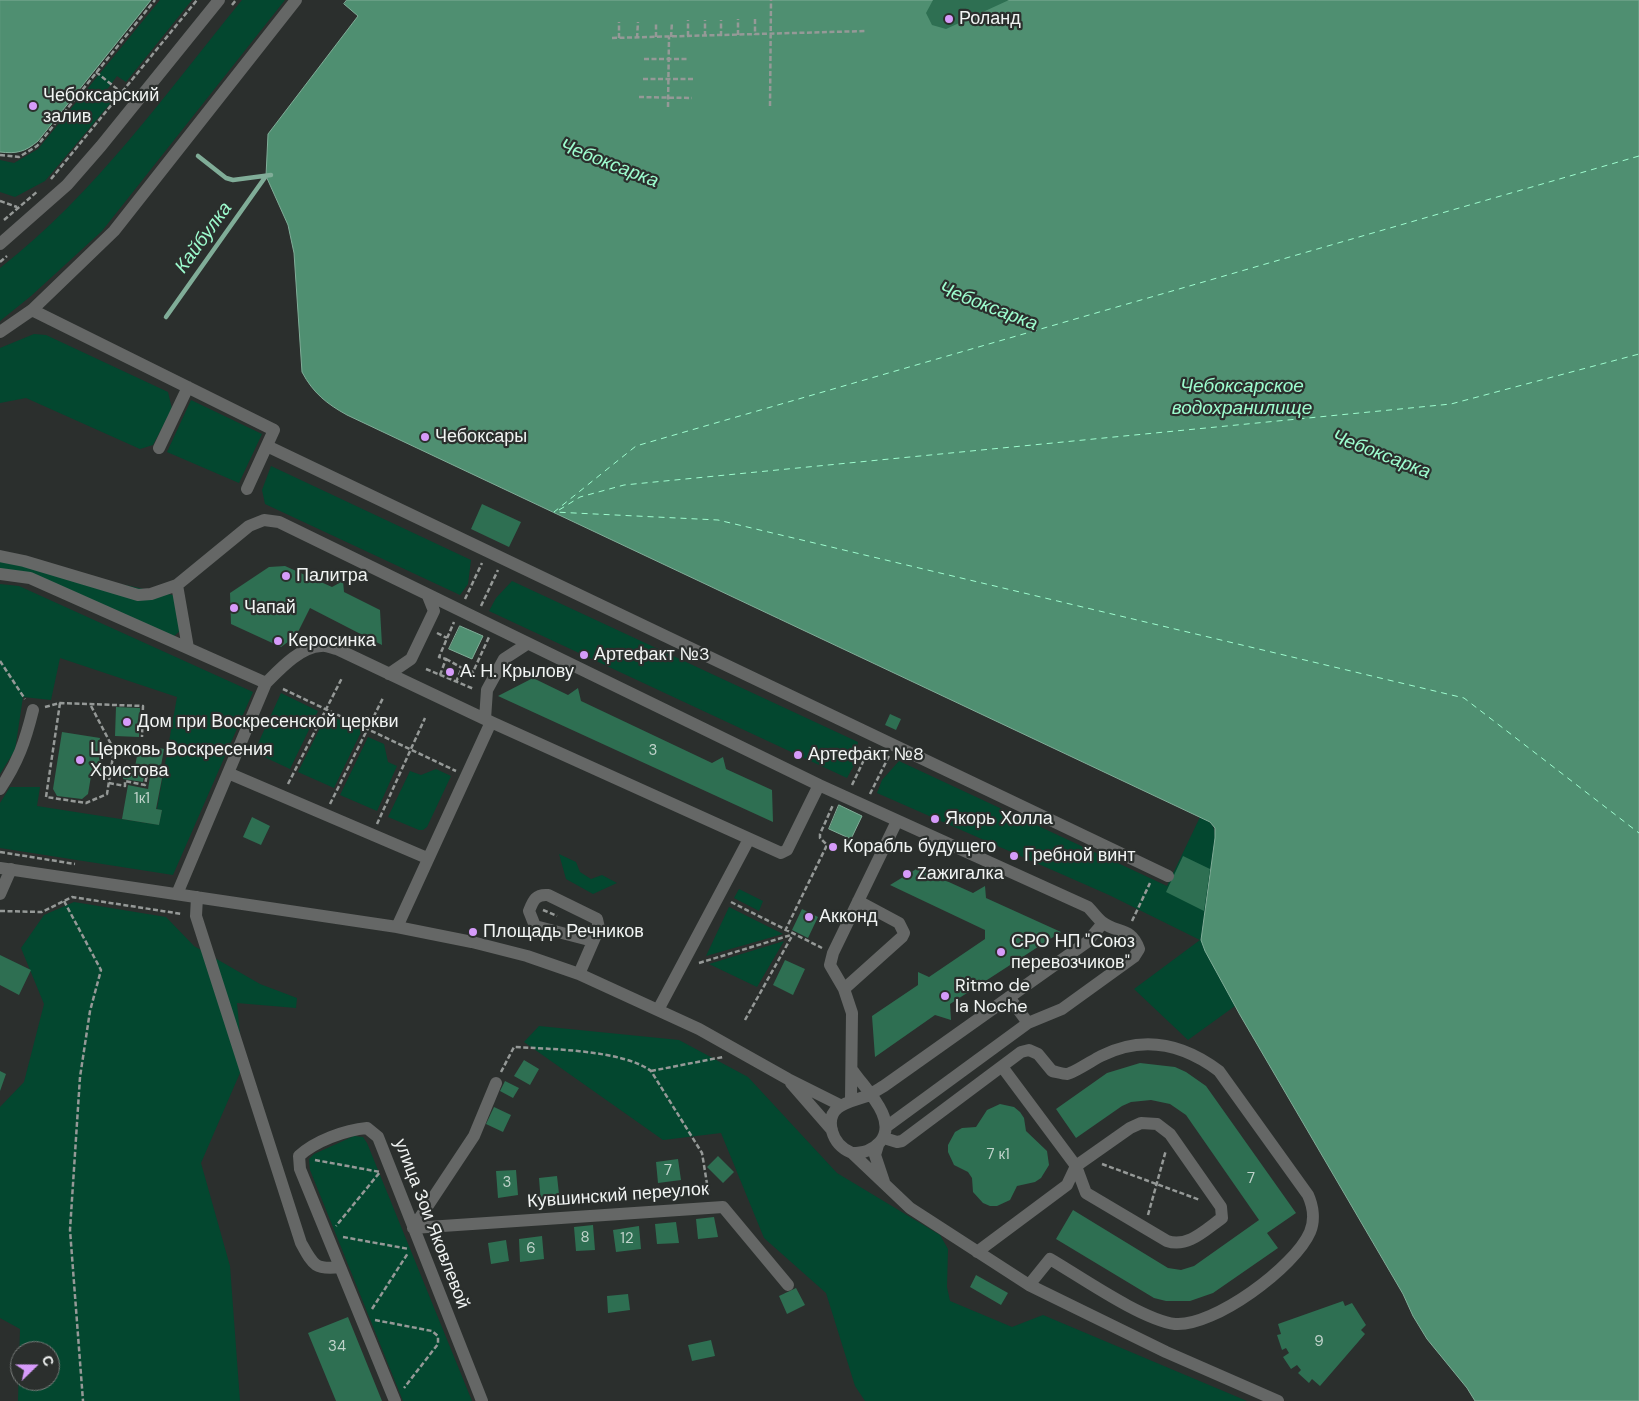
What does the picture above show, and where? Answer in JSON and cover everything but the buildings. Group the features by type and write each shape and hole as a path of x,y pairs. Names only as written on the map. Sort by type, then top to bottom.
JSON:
{"street":[{"path":"0,244 67,185 101,146 218,0"},
{"path":"0,332 32,310 114,231 296,0"},
{"path":"32,310 274,430 246,489"},
{"path":"159,448 188,387"},
{"path":"267,446 1168,876"},
{"path":"0,556 24,561 138,595 151,594 177,585 249,526 264,520 278,522 428,596 461,606 493,627 819,785 1088,907 1103,923 1127,932 1136,940 1140,949 1134,957 1062,1009 1028,1023 882,1137 869,1151 852,1153"},
{"path":"0,574 30,578 266,683"},
{"path":"177,585 188,648"},
{"path":"389,674 411,659 434,611 428,596"},
{"path":"397,927 466,776 488,721 487,690 504,659 527,644"},
{"path":"176,894 266,683 282,667 307,650 321,646 337,649 488,721 781,853 787,850 819,785"},
{"path":"0,789 14,768 23,749 33,710"},
{"path":"228,773 427,858"},
{"path":"855,1099 852,1013 844,989 830,965 833,953 897,821"},
{"path":"658,1010 749,839"},
{"path":"0,894 6,868 397,927 472,942 579,974 699,1029 788,1079 855,1099 869,1100 878,1106 884,1116 882,1137 876,1155 878,1168 886,1187"},
{"path":"579,974 600,928 597,919 548,895 540,894 535,898 529,911 535,926 593,941"},
{"path":"197,897 196,916 301,1243 313,1264 324,1269 340,1267"},
{"path":"844,989 902,937 904,933 899,922 858,901"},
{"path":"832,1130 833,1113 1009,997 1087,942 1103,923"},
{"path":"1009,997 1028,1023"},
{"path":"882,1137 897,1142 902,1141 1003,1068 1021,1052 1029,1050 1038,1054 1052,1071 1068,1074 1110,1051 1153,1044 1182,1048 1202,1058 1219,1071 1308,1195 1313,1208 1310,1232 1300,1247 1274,1274 1249,1295 1201,1321 1176,1324 1148,1316 1050,1259 1029,1285"},
{"path":"977,1252 1067,1185 1081,1162 1130,1128 1141,1123 1158,1124 1170,1134 1221,1208 1222,1218 1188,1242 1177,1245 1086,1192 1081,1162 1003,1068"},
{"path":"853,1071 855,1099"},
{"path":"788,1079 832,1130 842,1149 852,1153 910,1208 1029,1285 1166,1352 1278,1401"},
{"path":"413,1228 474,1136 496,1083"},
{"name":"улица Зои Яковлевой","path":"398,1397 340,1267 300,1169 299,1156 306,1149 353,1129 367,1128 378,1138 482,1401"},
{"name":"Кувшинский переулок","path":"413,1228 723,1207 788,1285"}],"path":[{"path":"0,155 19,157 37,146 155,0"},
{"path":"49,182 197,0"},
{"path":"770,106 771,0"},
{"path":"738,19 738,35"},
{"path":"755,19 755,35"},
{"path":"688,20 688,36"},
{"path":"704,36 705,20"},
{"path":"721,20 721,36"},
{"path":"619,38 620,22"},
{"path":"637,38 638,22"},
{"path":"656,22 656,37"},
{"path":"668,107 672,22"},
{"path":"612,38 866,31"},
{"path":"644,59 689,59"},
{"path":"96,72 122,93"},
{"path":"643,79 693,79"},
{"path":"639,97 692,98"},
{"path":"0,225 43,187"},
{"path":"0,201 17,208"},
{"path":"488,551 439,657 473,672 493,627"},
{"path":"479,609 504,559"},
{"path":"440,675 446,659"},
{"path":"0,661 33,710"},
{"path":"456,682 462,668"},
{"path":"426,669 478,691"},
{"path":"282,796 342,678"},
{"path":"283,689 466,776"},
{"path":"325,814 383,698"},
{"path":"90,704 114,750 107,794 86,803 46,797 60,703 90,704 143,706 142,737"},
{"path":"372,834 425,718"},
{"path":"854,781 875,736"},
{"path":"872,790 895,745"},
{"path":"109,783 125,786 125,782 145,785 147,774"},
{"path":"785,931 827,845 820,838 820,834 838,794"},
{"path":"1127,932 1155,870"},
{"path":"719,896 785,931 833,953"},
{"path":"0,912 42,912 72,897 196,916"},
{"path":"64,901 101,970 90,1011 80,1077 70,1230 83,1401"},
{"path":"684,961 702,963 793,934"},
{"path":"745,1020 793,934"},
{"path":"496,1083 514,1047 588,1051 642,1064 650,1071 702,1153 711,1207"},
{"path":"650,1071 704,1062"},
{"path":"1144,1227 1170,1134"},
{"path":"309,1159 380,1172"},
{"path":"1081,1162 1156,1184 1221,1208"},
{"path":"377,1165 383,1181"},
{"path":"334,1229 380,1172"},
{"path":"336,1236 410,1250"},
{"path":"407,1241 410,1250"},
{"path":"368,1314 410,1250"},
{"path":"370,1319 432,1330 438,1336 438,1344 398,1397"}],"shaded area":[{"path":"160,0 192,0 126,82 117,76 106,91 114,99 45,181 15,197 0,192 0,160 14,163 38,149"},
{"path":"242,0 285,0 102,231 31,296 0,321 0,268 35,239 98,175 157,106"},
{"path":"34,334 46,335 168,392 172,409 153,445 140,449 26,398 0,403 0,348"},
{"path":"191,400 262,434 239,483 167,452"},
{"path":"271,466 471,560 468,584 460,595 265,504 262,490"},
{"path":"0,559 173,595 181,630 173,637 0,571"},
{"path":"512,581 858,742 854,765 847,778 489,611 496,598"},
{"path":"0,584 19,586 253,692 173,875 0,848 0,803 10,787 40,787 37,806 159,825 162,810 157,809 177,697 60,658 51,700 23,697 15,750 0,774"},
{"path":"281,693 318,711 290,769 260,755 256,748"},
{"path":"327,714 362,730 334,788 298,772"},
{"path":"368,737 384,744 388,762 397,766 377,811 340,795"},
{"path":"899,761 1167,886 1200,817 1210,822 1215,838 1201,940 1235,1006 1188,1040 1134,989 1200,940 1109,895 877,793 882,780"},
{"path":"436,769 451,776 427,827 419,830 388,817 410,771 421,775"},
{"path":"559,854 576,862 580,872 591,879 602,875 617,883 593,894 566,879"},
{"path":"739,889 763,901 759,911 734,898"},
{"path":"74,902 166,917 194,946 260,984 297,998 296,1008 237,1003 243,1066 201,1163 230,1266 240,1401 18,1401 18,1391 60,1391 60,1341 20,1341 20,1329 0,1318 0,1107 24,1082 44,1004 21,948 44,915"},
{"path":"729,907 783,934 706,956"},
{"path":"784,941 757,987 709,964"},
{"path":"539,1026 679,1040 748,1077 837,1173 940,1235 948,1249 947,1287 950,1301 1012,1327 1043,1315 1247,1401 865,1401 855,1386 826,1293 764,1238 721,1133 663,1140 524,1042"},
{"path":"354,1136 363,1137 367,1143 472,1401 403,1401 310,1170 309,1159 314,1154"}],"water":[{"name":"Чебоксарский залив","path":"0,0 151,0 38,141 25,150 11,153 0,152"},
{"name":"Чебоксарское водохранилище","path":"347,0 1639,0 1639,1401 1475,1401 1467,1388 1427,1339 1413,1316 1403,1294 1240,1015 1205,951 1201,940 1215,838 1215,828 1210,822 347,415 333,407 316,392 302,372 294,253 288,225 266,176 268,134 358,16 344,4"},
{"path":"460,626 483,636 472,659 449,649"},
{"path":"839,805 862,816 851,839 829,829"}],"waterway":[{"path":"198,156 226,178 233,180 271,175"},
{"name":"Кайбулка","path":"166,317 266,176"}],"ferry route":[{"path":"1639,156 636,446 554,512 718,520 1464,698 1639,833"},
{"path":"559,510 580,497 624,485 1451,404 1639,354"}],"place":[{"name":"Роланд","path":"949,19"},
{"name":"Чебоксарский залив","path":"33,106"},
{"name":"Чебоксары","path":"425,437"},
{"name":"Палитра","path":"286,576"},
{"name":"Чапай","path":"234,608"},
{"name":"Керосинка","path":"278,641"},
{"name":"Артефакт №3","path":"584,655"},
{"name":"А. Н. Крылову","path":"450,672"},
{"name":"Дом при Воскресенской церкви","path":"127,722"},
{"name":"Артефакт №8","path":"798,755"},
{"name":"Церковь Воскресения Христова","path":"80,760"},
{"name":"Якорь Холла","path":"935,819"},
{"name":"Корабль будущего","path":"833,847"},
{"name":"Гребной винт","path":"1014,856"},
{"name":"Zажигалка","path":"907,874"},
{"name":"Акконд","path":"809,917"},
{"name":"Площадь Речников","path":"473,932"},
{"name":"СРО НП \"Союз перевозчиков\"","path":"1001,952"},
{"name":"Ritmo de la Noche","path":"945,996"}],"water label":[{"name":"Чебоксарка","path":"609,164"},
{"name":"Чебоксарка","path":"988,307"},
{"name":"Чебоксарка","path":"1381,455"}]}
